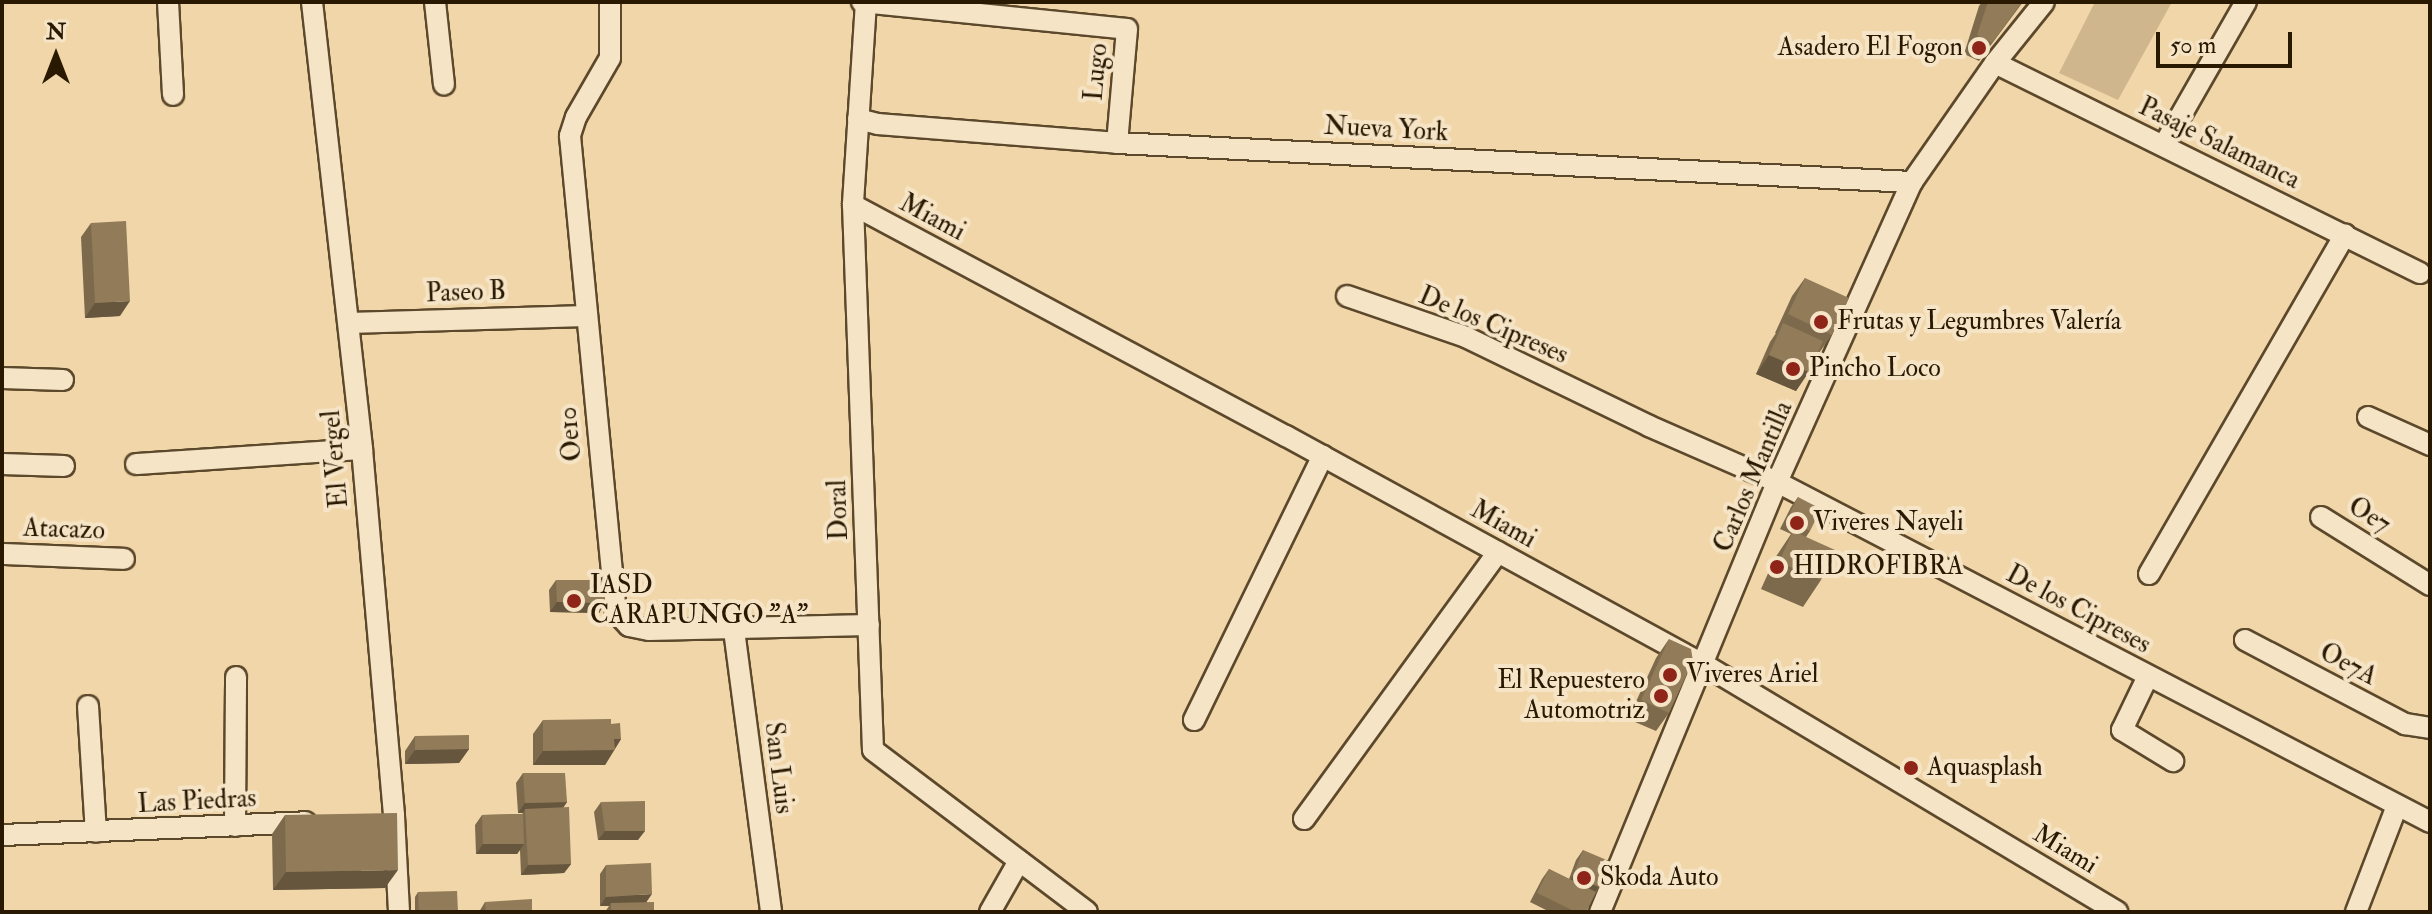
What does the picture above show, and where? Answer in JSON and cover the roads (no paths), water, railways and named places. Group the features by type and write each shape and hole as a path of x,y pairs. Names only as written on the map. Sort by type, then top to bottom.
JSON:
{"street":[{"path":"168,2 173,95"},
{"name":"El Vergel","path":"312,2 350,323 362,449 386,817 399,912"},
{"path":"435,2 444,85"},
{"name":"Oe10","path":"610,2 610,58 576,117 570,136 616,612 629,626 649,630 869,625"},
{"name":"Doral","path":"864,2 853,205 873,750 1087,912"},
{"name":"Lugo","path":"864,2 1127,29 1117,143"},
{"name":"Carlos Mantilla","path":"1600,912 1777,482 1912,182 1995,63 2044,2"},
{"path":"2164,145 2246,2"},
{"name":"Pasaje Salamanca","path":"1995,63 2420,273"},
{"name":"Nueva York","path":"858,119 878,124 1117,143 1912,182"},
{"name":"Miami","path":"853,205 1323,456 1703,664 2117,912"},
{"path":"2149,574 2345,235"},
{"name":"De los Cipreses","path":"1347,296 1466,337 1649,426 1777,482 2430,822"},
{"name":"Paseo B","path":"350,323 585,316"},
{"path":"2,378 63,380"},
{"path":"2368,417 2430,445"},
{"path":"136,464 362,449"},
{"path":"1194,720 1323,456"},
{"path":"2,464 64,466"},
{"name":"Oe7","path":"2321,517 2430,585"},
{"path":"1304,819 1498,552"},
{"name":"Atacazo","path":"2,554 124,559"},
{"name":"San Luis","path":"734,630 771,912"},
{"name":"Oe7A","path":"2245,640 2405,724 2430,728"},
{"path":"2148,676 2122,730 2173,761"},
{"path":"235,826 236,677"},
{"path":"88,706 96,832"},
{"path":"2356,912 2397,806"},
{"name":"Las Piedras","path":"2,835 330,820"},
{"path":"990,912 1019,861"}],"place":[{"name":"Asadero El Fogon","path":"1979,48"},
{"name":"Frutas y Legumbres Valería","path":"1821,322"},
{"name":"Pincho Loco","path":"1793,369"},
{"name":"Viveres Nayeli","path":"1797,523"},
{"name":"HIDROFIBRA","path":"1777,567"},
{"name":"IASD CARAPUNGO \"A\"","path":"574,601"},
{"name":"Viveres Ariel","path":"1670,675"},
{"name":"El Repuestero Automotriz","path":"1661,696"},
{"name":"Aquasplash","path":"1911,768"},
{"name":"Skoda Auto","path":"1584,878"}]}
